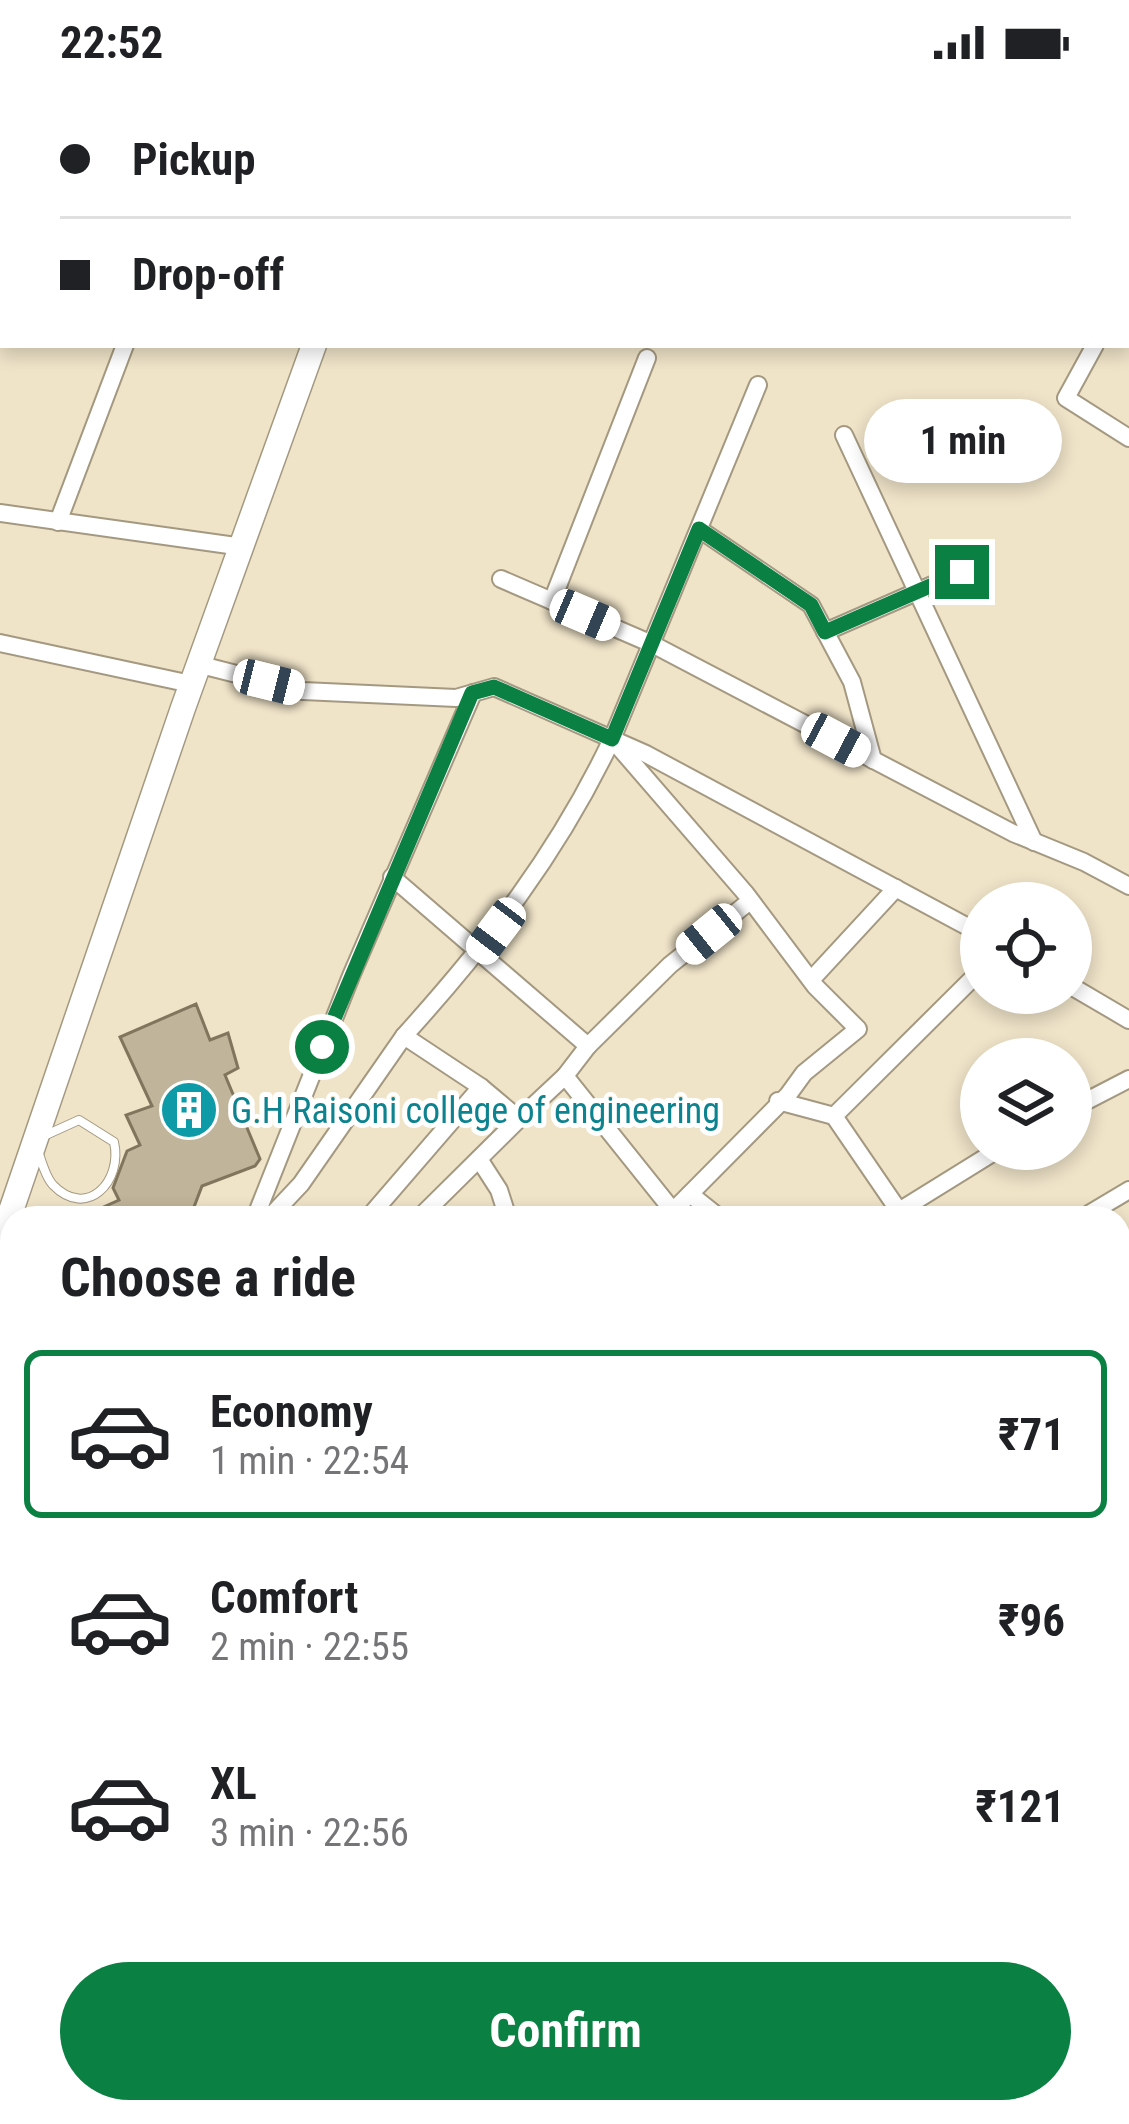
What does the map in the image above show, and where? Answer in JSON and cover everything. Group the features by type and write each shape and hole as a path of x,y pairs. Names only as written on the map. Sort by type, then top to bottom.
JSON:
{"street":[{"path":"58,522 124,348"},
{"path":"13,1206 313,348"},
{"path":"1093,348 1066,398 1129,438"},
{"path":"552,601 646,358"},
{"path":"280,1206 301,1184 404,1036 479,953 581,804 758,385"},
{"path":"844,435 1034,842"},
{"path":"0,513 242,548"},
{"path":"699,529 811,605 852,682 873,760"},
{"path":"825,632 962,572"},
{"path":"501,579 652,644 1034,842 1129,886"},
{"path":"0,643 303,691 456,698 494,687 612,739 960,923"},
{"path":"260,1206 392,877 472,693"},
{"path":"612,739 857,1029 804,1072 788,1095 679,1206"},
{"path":"392,877 588,1046"},
{"path":"811,980 896,888"},
{"path":"431,1206 565,1076 654,979 750,901"},
{"path":"833,1116 960,991"},
{"path":"1092,998 1129,1020"},
{"path":"404,1036 520,1119"},
{"path":"565,1076 663,1206"},
{"path":"1092,1098 1129,1079"},
{"path":"378,1206 481,1087"},
{"path":"778,1101 833,1116 896,1206"},
{"path":"479,1159 504,1206"},
{"path":"915,1206 968,1170"},
{"path":"1102,1206 1129,1190"},
{"path":"690,1194 705,1206"}],"lane":[{"path":"79,1120 114,1142 118,1157 113,1178 102,1191 86,1197 69,1194 52,1184 35,1140 79,1120"}],"building":[{"name":"G.H Raisoni college of engineering","path":"196,1004 210,1040 228,1033 238,1068 225,1075 260,1159 255,1166 202,1186 194,1206 106,1206 119,1200 113,1188 127,1151 140,1145 126,1115 152,1106 120,1037"}],"place":[{"name":"G.H Raisoni college of engineering","path":"189,1110"}],"route":[{"path":"322,1047 472,693 494,687 612,739 699,529 811,605 825,632 962,572"}]}
